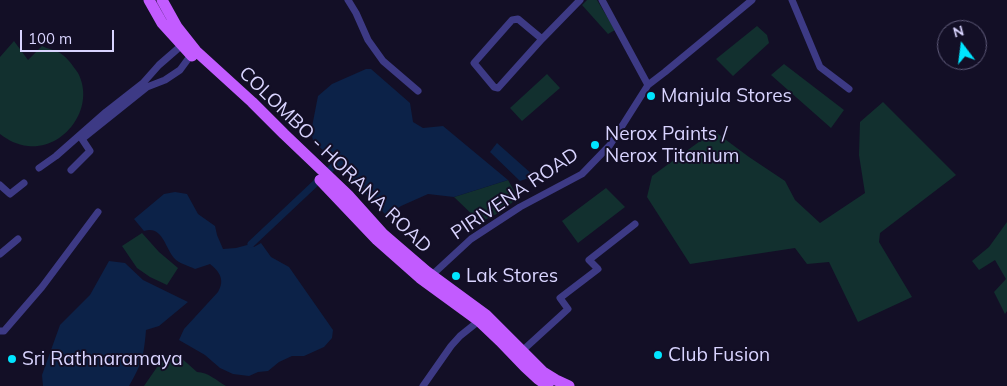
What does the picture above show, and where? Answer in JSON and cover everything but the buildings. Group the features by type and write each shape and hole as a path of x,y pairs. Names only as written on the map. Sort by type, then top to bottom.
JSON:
{"main road":[{"name":"COLOMBO - HORANA ROAD","path":"149,0 162,23 191,55 316,171"},
{"name":"COLOMBO - HORANA ROAD","path":"165,1 177,27 196,51 252,102 329,184 377,240 507,335 549,376 569,386"},
{"name":"COLOMBO - HORANA ROAD","path":"482,318 500,341 531,373 548,386"}],"street":[{"path":"348,0 368,40 383,61 418,91"},
{"path":"542,39 518,19 512,20 474,63 494,87 498,88 580,0"},
{"path":"602,0 648,85"},
{"name":"PIRIVENA ROAD","path":"430,279 471,239 520,207 582,174 610,145 648,85 752,0"},
{"path":"792,0 820,67 848,89"},
{"path":"39,168 144,83 182,45"},
{"path":"71,170 90,151 82,139 146,87 165,80 180,70 191,55"},
{"path":"0,185 10,194 24,183"},
{"path":"0,331 4,330 42,286 98,212"},
{"path":"522,351 568,309 560,298 598,269 590,260 635,224"},
{"path":"0,254 18,239"},
{"path":"423,386 450,346 482,318"}],"green space":[{"path":"587,0 597,0 615,30 608,34 582,5"},
{"path":"757,26 767,35 769,43 733,76 716,59"},
{"path":"14,41 28,60 42,46 60,53 78,73 83,86 80,112 74,124 65,134 54,141 42,145 20,145 0,134 0,57"},
{"path":"784,64 844,110 831,128 771,75"},
{"path":"547,74 560,88 522,121 510,108"},
{"path":"883,102 956,175 880,233 879,242 912,297 858,322 829,262 807,264 795,248 690,264 647,197 652,176 714,131 785,181 795,200 820,223 865,193 859,155 860,122"},
{"path":"508,180 517,196 514,201 501,212 480,222 454,197"},
{"path":"606,188 625,207 578,243 562,221"},
{"path":"1007,222 1007,311 1005,314 994,292 1006,279 995,260 979,270 972,261 989,247"},
{"path":"142,233 159,252 178,268 167,285 137,268 122,246"},
{"path":"171,354 179,356 197,372 209,375 226,386 144,386 164,357"}],"water":[{"path":"366,69 371,69 410,103 413,122 423,128 443,126 508,180 454,197 428,194 401,206 387,216 313,140 311,132 318,96 332,84"},
{"path":"497,143 533,175 532,177 520,181 490,152"},
{"path":"175,192 187,194 198,214 215,226 223,249 251,244 254,247 261,243 271,257 289,267 333,330 332,338 324,347 304,356 292,356 279,362 268,371 258,372 249,376 233,374 220,368 205,355 179,340 184,329 218,292 221,280 219,273 210,264 195,269 176,260 159,234 150,230 144,231 134,219 164,194"},
{"path":"109,261 125,263 143,280 188,302 159,326 146,330 142,359 129,386 43,386 42,375 60,325 90,295"}],"waterway":[{"path":"251,244 336,164"}],"place":[{"name":"Manjula Stores","path":"651,96"},
{"name":"Nerox Paints / Nerox Titanium","path":"595,145"},
{"name":"Lak Stores","path":"456,276"},
{"name":"Club Fusion","path":"658,355"},
{"name":"Sri Rathnaramaya","path":"12,359"}]}
